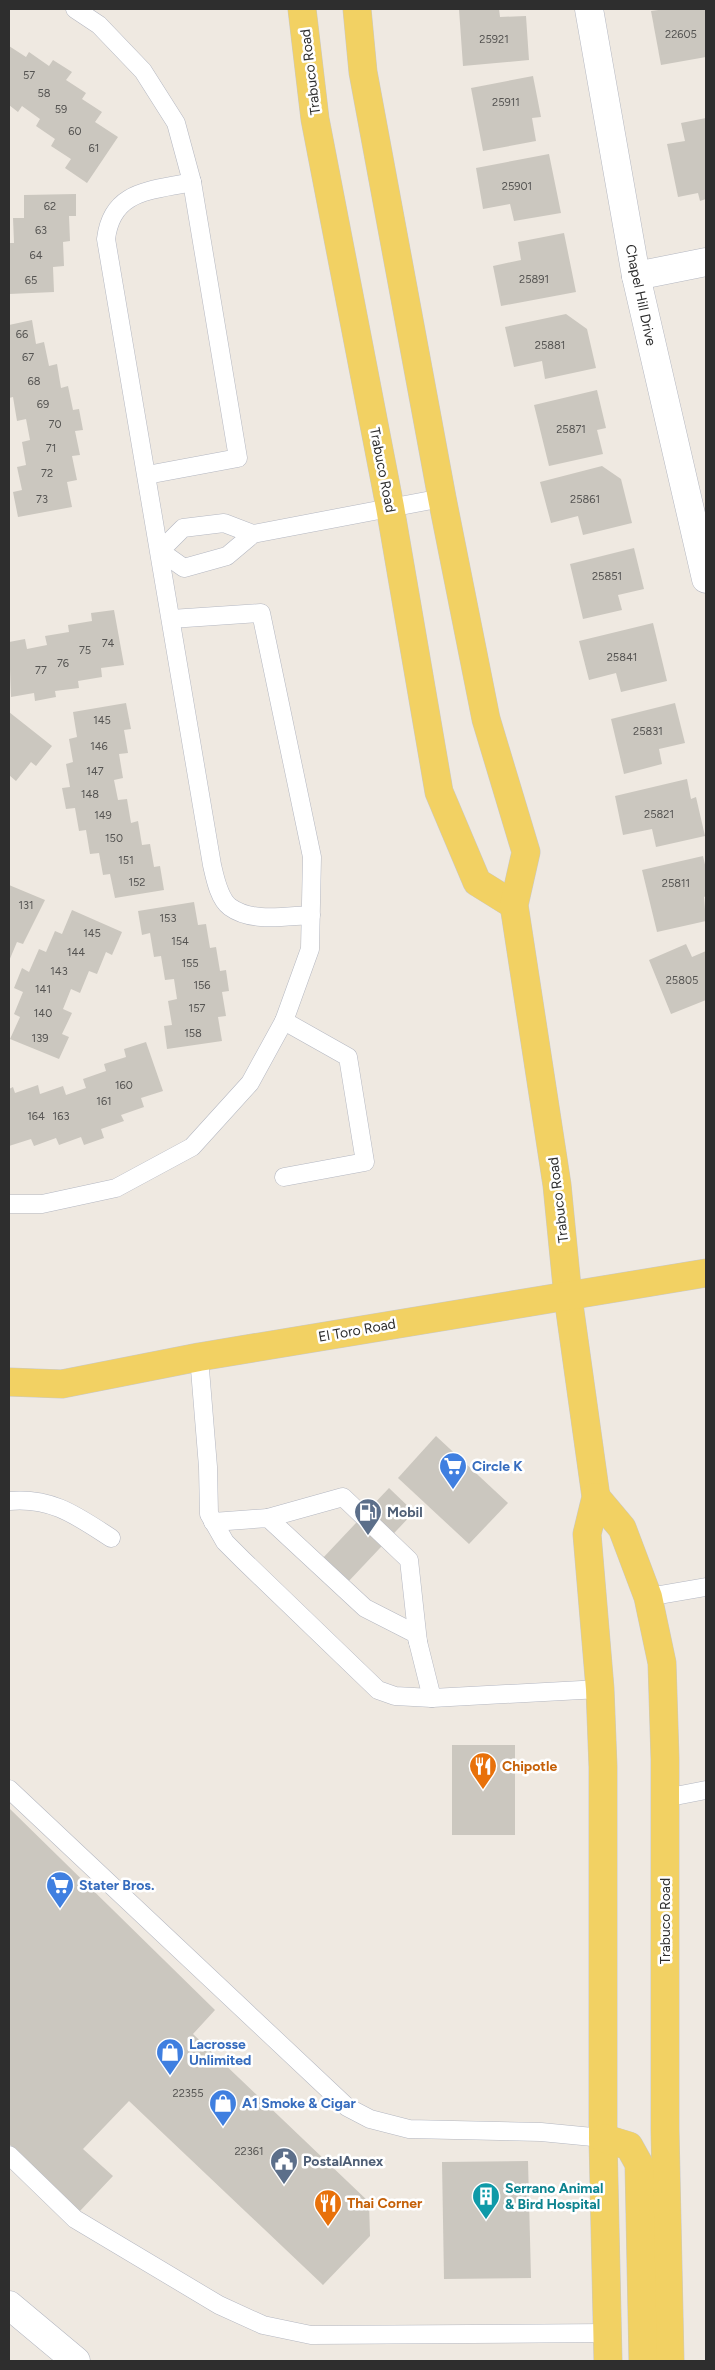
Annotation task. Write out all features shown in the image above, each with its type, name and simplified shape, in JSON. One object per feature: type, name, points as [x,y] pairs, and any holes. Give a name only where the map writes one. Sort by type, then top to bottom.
[{"type":"main road","name":"Trabuco Road","points":[[302,9],[315,119],[390,508],[439,792],[477,882],[514,905]]},
{"type":"main road","name":"Trabuco Road","points":[[357,9],[364,72],[442,498],[486,719],[526,852],[514,905],[557,1185],[568,1297],[596,1497],[587,1534],[600,1690],[603,1767],[603,2138],[608,2361]]},
{"type":"main road","name":"El Toro Road","points":[[9,1382],[62,1384],[199,1357],[706,1273]]},
{"type":"main road","name":"Trabuco Road","points":[[596,1497],[622,1528],[648,1597],[662,1663],[665,1798],[665,2130],[670,2361]]},
{"type":"main road","points":[[603,2138],[629,2146],[639,2164],[643,2361]]},
{"type":"street","name":"Chapel Hill Drive","points":[[589,9],[636,276],[706,579]]},
{"type":"street","points":[[636,276],[706,262]]},
{"type":"street","points":[[9,2305],[76,2361]]},
{"type":"lane","points":[[75,9],[99,25],[143,71],[176,123],[192,182],[238,458],[147,475]]},
{"type":"lane","points":[[192,182],[138,193],[126,200],[114,211],[108,223],[106,239],[212,865],[219,888],[229,906],[247,915],[311,915]]},
{"type":"lane","points":[[160,551],[184,568],[227,556],[252,534],[442,498]]},
{"type":"lane","points":[[160,551],[183,528],[224,523],[252,534]]},
{"type":"lane","points":[[9,1204],[42,1204],[116,1188],[192,1147],[250,1084],[284,1021],[310,950],[312,857],[261,613],[171,619]]},
{"type":"lane","points":[[284,1021],[348,1057],[365,1162],[284,1177]]},
{"type":"lane","points":[[199,1357],[208,1467],[209,1514],[213,1522],[225,1542],[378,1690],[395,1696],[432,1698],[600,1690]]},
{"type":"lane","points":[[213,1522],[268,1518],[343,1497],[409,1560],[418,1642]]},
{"type":"lane","points":[[9,1501],[25,1499],[48,1503],[72,1513],[111,1538]]},
{"type":"lane","points":[[268,1518],[365,1608],[416,1634],[432,1698]]},
{"type":"lane","points":[[648,1597],[706,1587]]},
{"type":"lane","points":[[9,1788],[347,2107],[370,2119],[409,2130],[541,2132],[603,2138]]},
{"type":"lane","points":[[665,1798],[706,1790]]},
{"type":"lane","points":[[9,2155],[75,2219],[219,2306],[263,2325],[312,2335],[608,2333]]},
{"type":"building","points":[[459,9],[499,9],[500,17],[526,16],[529,60],[463,66]]},
{"type":"building","points":[[706,9],[706,57],[661,65],[651,11]]},
{"type":"building","points":[[9,46],[26,57],[29,52],[49,66],[53,60],[72,72],[66,80],[86,93],[82,99],[102,112],[95,122],[118,137],[87,183],[65,168],[71,159],[51,146],[55,139],[36,126],[40,119],[22,106],[18,112],[9,105]]},
{"type":"building","points":[[533,76],[541,117],[532,118],[536,141],[483,151],[471,88]]},
{"type":"building","points":[[706,118],[706,199],[700,201],[698,193],[678,197],[667,144],[685,141],[681,123]]},
{"type":"building","points":[[549,154],[561,213],[514,221],[510,204],[483,209],[476,168]]},
{"type":"building","points":[[76,194],[76,216],[69,216],[70,241],[63,242],[64,266],[53,267],[54,292],[9,294],[9,243],[14,243],[13,218],[24,218],[24,195]]},
{"type":"building","points":[[564,233],[576,292],[501,306],[493,266],[521,260],[518,242]]},
{"type":"building","points":[[566,314],[587,329],[596,368],[545,379],[542,361],[514,367],[505,327]]},
{"type":"building","points":[[32,320],[36,344],[44,342],[49,366],[57,364],[61,388],[68,386],[73,410],[79,409],[83,430],[75,431],[80,455],[72,456],[77,480],[67,482],[72,507],[18,517],[13,492],[22,490],[17,467],[26,465],[22,442],[30,440],[26,419],[17,421],[13,397],[9,398],[9,325]]},
{"type":"building","points":[[597,390],[606,428],[597,430],[603,454],[549,466],[534,405]]},
{"type":"building","points":[[602,466],[621,479],[632,523],[583,535],[578,516],[551,523],[540,482]]},
{"type":"building","points":[[634,548],[644,589],[618,595],[622,610],[583,619],[570,564]]},
{"type":"building","points":[[114,610],[124,665],[101,668],[102,677],[78,681],[79,688],[55,691],[56,697],[35,701],[34,693],[11,697],[9,642],[25,639],[27,649],[47,645],[45,636],[69,632],[68,625],[92,621],[91,613]]},
{"type":"building","points":[[653,623],[667,681],[621,692],[616,673],[589,680],[579,641]]},
{"type":"building","points":[[126,703],[131,729],[124,730],[128,753],[119,754],[123,778],[114,780],[118,800],[127,799],[131,823],[138,821],[142,845],[150,844],[154,867],[160,866],[164,890],[115,898],[110,874],[103,875],[99,853],[90,854],[86,830],[79,831],[75,808],[66,809],[62,788],[70,787],[66,764],[73,762],[69,739],[77,737],[73,712]]},
{"type":"building","points":[[675,703],[685,743],[659,749],[662,764],[624,774],[611,719]]},
{"type":"building","points":[[9,712],[52,746],[36,766],[31,762],[16,781],[9,775]]},
{"type":"building","points":[[687,779],[691,799],[696,797],[705,836],[656,847],[652,829],[623,835],[615,796]]},
{"type":"building","points":[[703,856],[706,869],[706,896],[704,897],[706,921],[657,932],[642,870]]},
{"type":"building","points":[[9,885],[45,900],[23,944],[17,942],[9,961]]},
{"type":"building","points":[[194,902],[198,925],[206,924],[210,948],[216,947],[220,971],[226,970],[229,991],[222,992],[226,1016],[218,1017],[222,1041],[167,1049],[164,1026],[172,1025],[168,1001],[177,999],[174,979],[165,980],[161,956],[154,957],[150,933],[142,935],[138,911]]},
{"type":"building","points":[[72,910],[122,932],[112,955],[106,952],[97,974],[89,971],[80,993],[71,989],[63,1009],[72,1013],[62,1034],[69,1037],[59,1059],[10,1039],[20,1017],[14,1014],[23,992],[14,988],[22,968],[29,972],[39,949],[46,952],[55,931],[62,934]]},
{"type":"building","points":[[686,944],[692,957],[706,951],[706,1000],[671,1014],[649,960]]},
{"type":"building","points":[[146,1042],[163,1091],[141,1098],[144,1107],[121,1115],[124,1121],[101,1129],[104,1138],[84,1145],[81,1137],[59,1145],[56,1138],[34,1146],[31,1139],[9,1146],[9,1089],[13,1087],[15,1093],[38,1085],[40,1094],[63,1086],[66,1095],[86,1088],[83,1079],[106,1071],[104,1064],[126,1057],[124,1049]]},
{"type":"building","name":"Circle K","points":[[436,1436],[508,1503],[469,1544],[398,1478]]},
{"type":"building","name":"Mobil","points":[[389,1488],[414,1512],[347,1583],[322,1559]]},
{"type":"building","name":"Chipotle","points":[[452,1745],[515,1745],[515,1835],[452,1835]]},
{"type":"building","name":"Stater Bros.","points":[[9,1808],[215,2010],[193,2034],[369,2202],[370,2236],[323,2285],[129,2101],[83,2149],[113,2176],[79,2212],[9,2144]]},
{"type":"building","name":"Serrano Animal & Bird Hospital","points":[[528,2161],[531,2278],[444,2279],[442,2162]]},
{"type":"place","name":"Circle K","points":[[453,1490]]},
{"type":"place","name":"Mobil","points":[[368,1536]]},
{"type":"place","name":"Chipotle","points":[[483,1790]]},
{"type":"place","name":"Stater Bros.","points":[[60,1909]]},
{"type":"place","name":"Lacrosse Unlimited","points":[[170,2076]]},
{"type":"place","name":"A1 Smoke & Cigar","points":[[223,2127]]},
{"type":"place","name":"PostalAnnex","points":[[284,2185]]},
{"type":"place","name":"Serrano Animal & Bird Hospital","points":[[486,2220]]},
{"type":"place","name":"Thai Corner","points":[[328,2227]]}]
